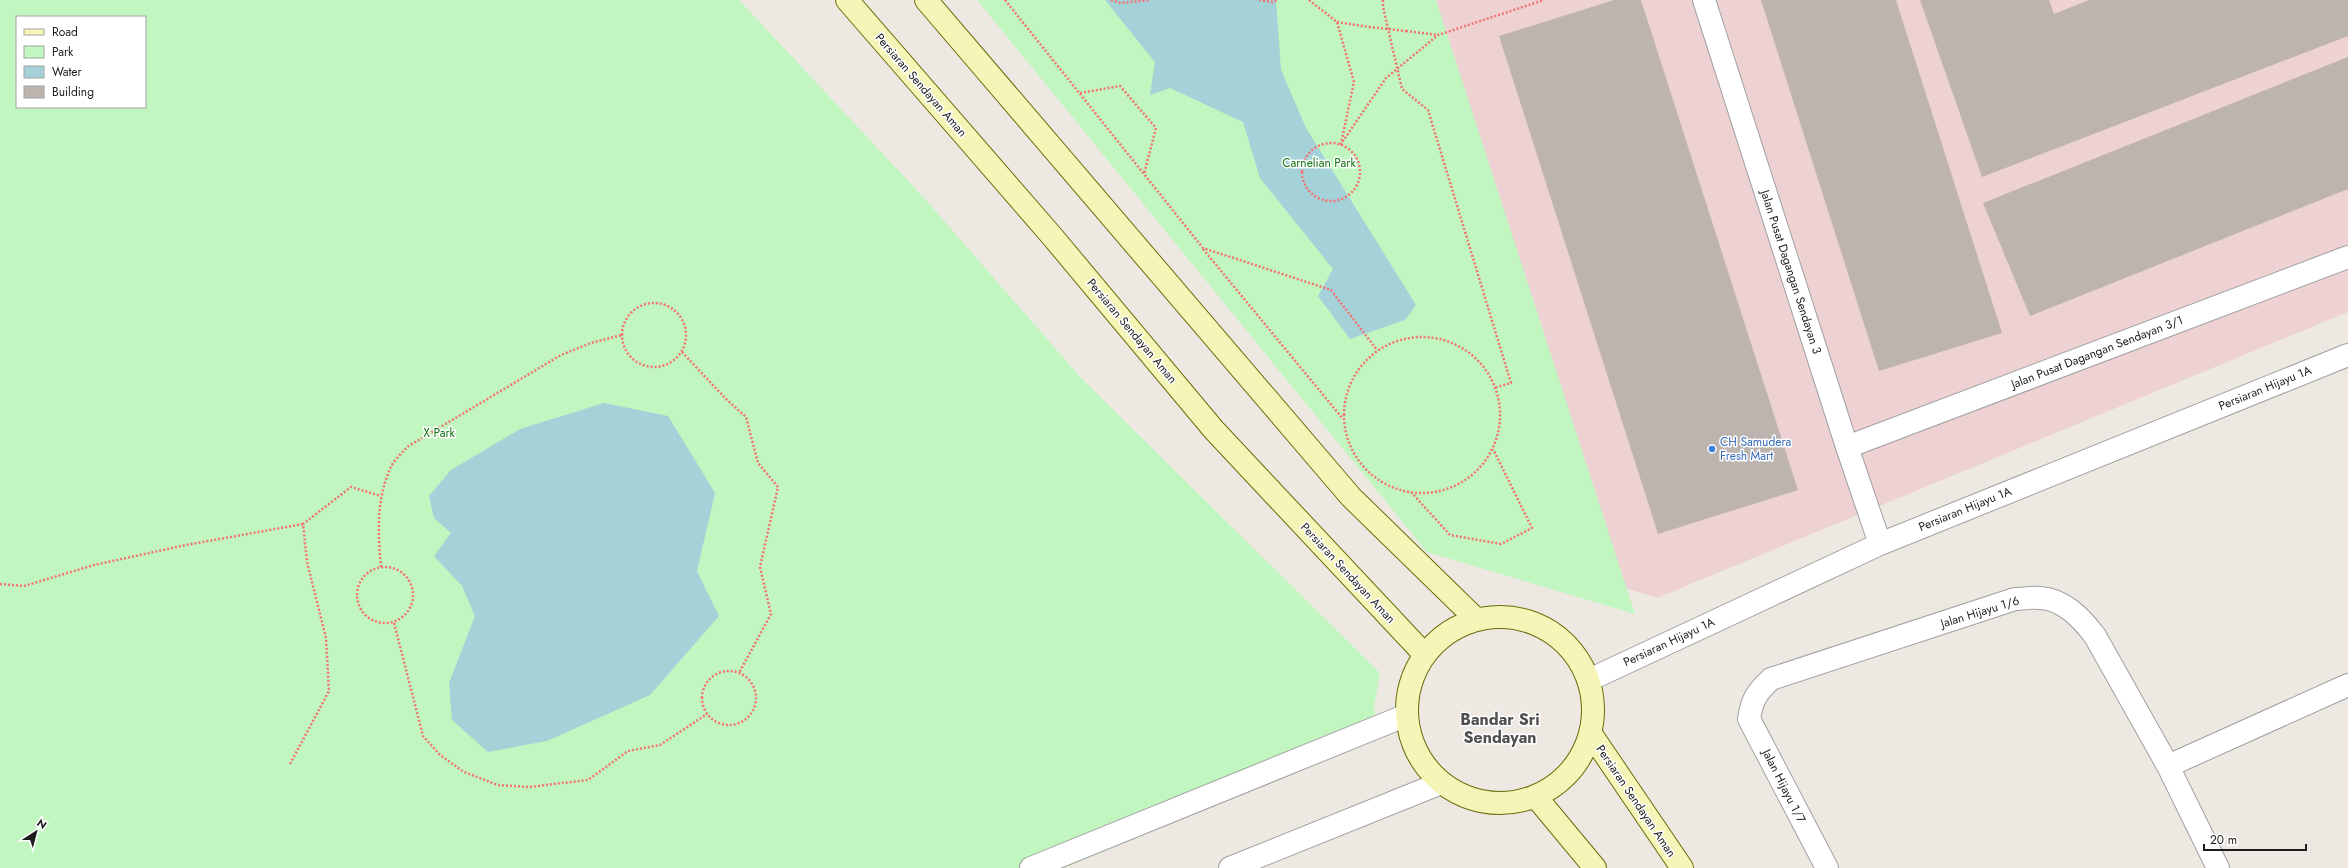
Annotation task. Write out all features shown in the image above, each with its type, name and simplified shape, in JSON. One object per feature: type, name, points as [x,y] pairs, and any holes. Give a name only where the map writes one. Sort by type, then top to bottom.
[{"type":"street","name":"Persiaran Sendayan Aman","points":[[847,0],[1051,235],[1214,430],[1425,655]]},
{"type":"street","points":[[926,0],[1351,497],[1477,620]]},
{"type":"street","name":"Jalan Pusat Dagangan Sendayan 3","points":[[1704,0],[1847,447],[1880,544]]},
{"type":"street","name":"Jalan Pusat Dagangan Sendayan 3/1","points":[[1847,447],[2348,257]]},
{"type":"street","name":"Persiaran Hijayu 1A","points":[[1589,680],[1880,544],[2348,355]]},
{"type":"street","name":"Jalan Hijayu 1/6","points":[[1752,702],[1760,690],[1771,679],[2015,600],[2041,598],[2063,605],[2081,618],[2095,636],[2168,766],[2218,868]]},
{"type":"street","points":[[1505,617],[1532,623],[1550,632],[1576,656],[1589,680],[1594,707],[1591,734],[1580,761],[1560,782],[1536,797],[1503,804],[1470,799],[1442,783],[1424,764],[1412,741],[1407,715],[1408,694],[1415,674],[1425,655],[1448,633],[1477,620],[1505,617]]},
{"type":"street","points":[[2168,766],[2348,685]]},
{"type":"street","name":"Jalan Hijayu 1/7","points":[[1752,702],[1749,719],[1827,868]]},
{"type":"street","points":[[1031,868],[1407,715]]},
{"type":"street","name":"Persiaran Sendayan Aman","points":[[1591,734],[1682,868]]},
{"type":"street","points":[[1230,868],[1442,783]]},
{"type":"street","points":[[1536,797],[1595,868]]},
{"type":"path","points":[[1005,0],[1203,248],[1344,420]]},
{"type":"path","points":[[1111,0],[1121,3],[1150,0]]},
{"type":"path","points":[[1259,0],[1272,2],[1278,0]]},
{"type":"path","points":[[1309,0],[1337,22],[1438,35]]},
{"type":"path","points":[[1383,0],[1383,7],[1402,90],[1428,110],[1511,383],[1494,388]]},
{"type":"path","points":[[1341,144],[1386,78],[1438,35],[1544,0]]},
{"type":"path","points":[[1337,22],[1354,82],[1341,144]]},
{"type":"path","points":[[1080,93],[1120,86],[1156,128],[1144,174]]},
{"type":"path","points":[[1322,144],[1341,144],[1349,149],[1357,160],[1360,174],[1358,184],[1345,197],[1336,200],[1317,197],[1310,191],[1305,183],[1303,164],[1310,152],[1322,144]]},
{"type":"path","points":[[1203,248],[1331,290],[1377,350]]},
{"type":"path","points":[[656,303],[667,305],[676,311],[683,320],[686,330],[686,342],[682,352],[675,360],[665,365],[645,366],[635,361],[628,354],[622,334],[623,324],[636,308],[645,304],[656,303]]},
{"type":"path","points":[[380,567],[378,533],[380,496],[390,468],[407,447],[561,355],[591,343],[622,334]]},
{"type":"path","points":[[1428,337],[1454,343],[1475,357],[1490,377],[1494,388],[1499,400],[1499,425],[1493,448],[1478,469],[1459,484],[1435,492],[1410,492],[1386,484],[1365,468],[1350,446],[1344,420],[1346,394],[1358,369],[1377,350],[1401,339],[1428,337]]},
{"type":"path","points":[[682,352],[726,399],[746,417],[758,463],[778,486],[760,567],[771,614],[739,673]]},
{"type":"path","points":[[1410,492],[1450,535],[1501,544],[1532,528],[1493,448]]},
{"type":"path","points":[[0,584],[24,586],[101,563],[186,544],[304,524],[351,487],[380,496]]},
{"type":"path","points":[[290,764],[329,691],[326,638],[307,562],[304,524]]},
{"type":"path","points":[[380,567],[398,570],[406,576],[412,584],[414,593],[411,607],[402,618],[394,623],[375,622],[361,610],[358,601],[357,592],[359,583],[364,576],[380,567]]},
{"type":"path","points":[[394,623],[423,736],[440,755],[464,772],[498,785],[529,787],[588,780],[628,751],[660,745],[707,714]]},
{"type":"path","points":[[721,672],[739,673],[747,678],[756,694],[752,712],[747,719],[738,724],[721,724],[707,714],[702,698],[707,682],[721,672]]},
{"type":"shaded area","points":[[1000,0],[2348,0],[2348,312],[1657,598],[1460,537]]},
{"type":"green space","name":"X Park","points":[[0,0],[739,0],[926,200],[1081,378],[1380,673],[1374,706],[1378,737],[1064,868],[0,868]]},
{"type":"green space","name":"Carnelian Park","points":[[977,0],[1436,0],[1635,614],[1427,552]]},
{"type":"water","points":[[1105,0],[1276,0],[1281,70],[1306,128],[1416,305],[1405,320],[1350,339],[1318,296],[1333,269],[1260,178],[1243,122],[1170,88],[1150,95],[1155,62]]},
{"type":"water","points":[[604,403],[668,416],[715,493],[697,571],[719,616],[650,695],[547,741],[488,752],[452,720],[449,683],[475,616],[462,586],[434,556],[451,533],[434,518],[429,496],[451,470],[520,429]]},
{"type":"building","points":[[1614,0],[1641,0],[1798,490],[1658,534],[1499,36]]},
{"type":"building","points":[[1761,0],[1896,0],[2002,333],[1879,371]]},
{"type":"building","points":[[1920,0],[2049,0],[2054,14],[2089,0],[2348,0],[2348,36],[1982,177]]},
{"type":"building","points":[[2348,57],[2348,189],[2030,316],[1983,203]]},
{"type":"place","name":"CH Samudera Fresh Mart","points":[[1712,449]]},
{"type":"district","name":"Bandar Sri Sendayan","points":[[1500,728]]}]
